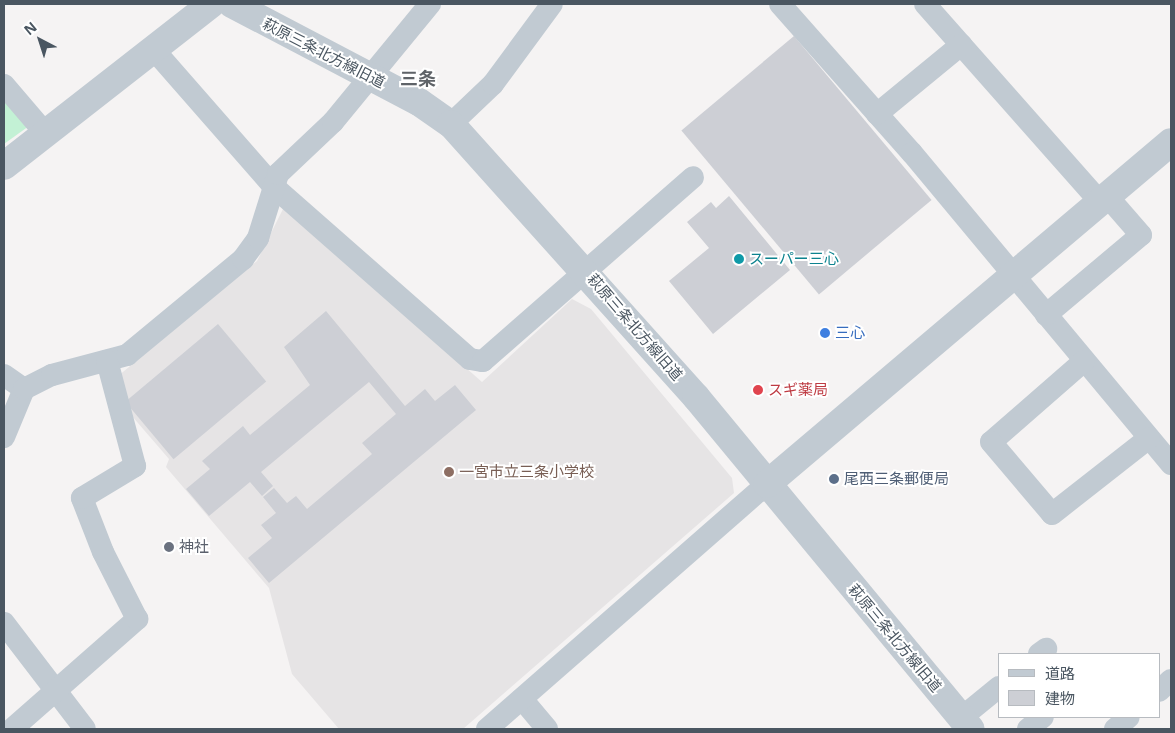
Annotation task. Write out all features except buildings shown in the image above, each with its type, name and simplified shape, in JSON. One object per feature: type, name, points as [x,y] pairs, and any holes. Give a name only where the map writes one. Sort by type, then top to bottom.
[{"type":"street","points":[[4,166],[155,51],[211,4]]},
{"type":"street","name":"萩原三条北方線旧道","points":[[232,4],[373,77],[451,124],[585,270],[767,484],[966,724]]},
{"type":"street","points":[[4,437],[24,389],[52,375],[107,362],[127,355],[152,337],[243,259],[258,238],[278,174],[373,77],[430,4]]},
{"type":"street","points":[[451,124],[492,84],[552,4]]},
{"type":"street","points":[[780,4],[1013,273],[1171,464]]},
{"type":"street","points":[[925,4],[1104,200],[1141,235],[1046,315]]},
{"type":"street","points":[[877,114],[961,45]]},
{"type":"street","points":[[155,51],[274,186],[470,359],[483,361],[693,177]]},
{"type":"street","points":[[4,85],[46,134]]},
{"type":"street","points":[[487,729],[767,484],[1013,273],[1104,200],[1171,142]]},
{"type":"street","points":[[1084,361],[991,442],[1052,514],[1149,438]]},
{"type":"street","points":[[12,729],[56,693],[137,618],[102,552],[82,498],[135,466],[107,362]]},
{"type":"street","points":[[4,375],[24,389]]},
{"type":"street","points":[[4,623],[85,729]]},
{"type":"street","points":[[1160,690],[1171,680]]},
{"type":"street","points":[[966,724],[998,688]]},
{"type":"street","points":[[522,699],[547,729]]},
{"type":"street","points":[[1028,729],[1042,718]]},
{"type":"street","points":[[1115,729],[1128,718]]},
{"type":"shaded area","name":"一宮市立三条小学校","points":[[284,207],[482,382],[572,299],[591,309],[732,478],[734,493],[463,729],[339,729],[292,674],[269,588],[166,467],[169,459],[106,386],[257,261]]},
{"type":"green space","points":[[4,98],[29,126],[4,144]]},
{"type":"place","name":"スーパー三心","points":[[739,259]]},
{"type":"place","name":"三心","points":[[825,333]]},
{"type":"place","name":"スギ薬局","points":[[758,390]]},
{"type":"place","name":"一宮市立三条小学校","points":[[449,472]]},
{"type":"place","name":"尾西三条郵便局","points":[[834,479]]},
{"type":"place","name":"神社","points":[[169,547]]},
{"type":"district","name":"三条","points":[[418,78]]}]
